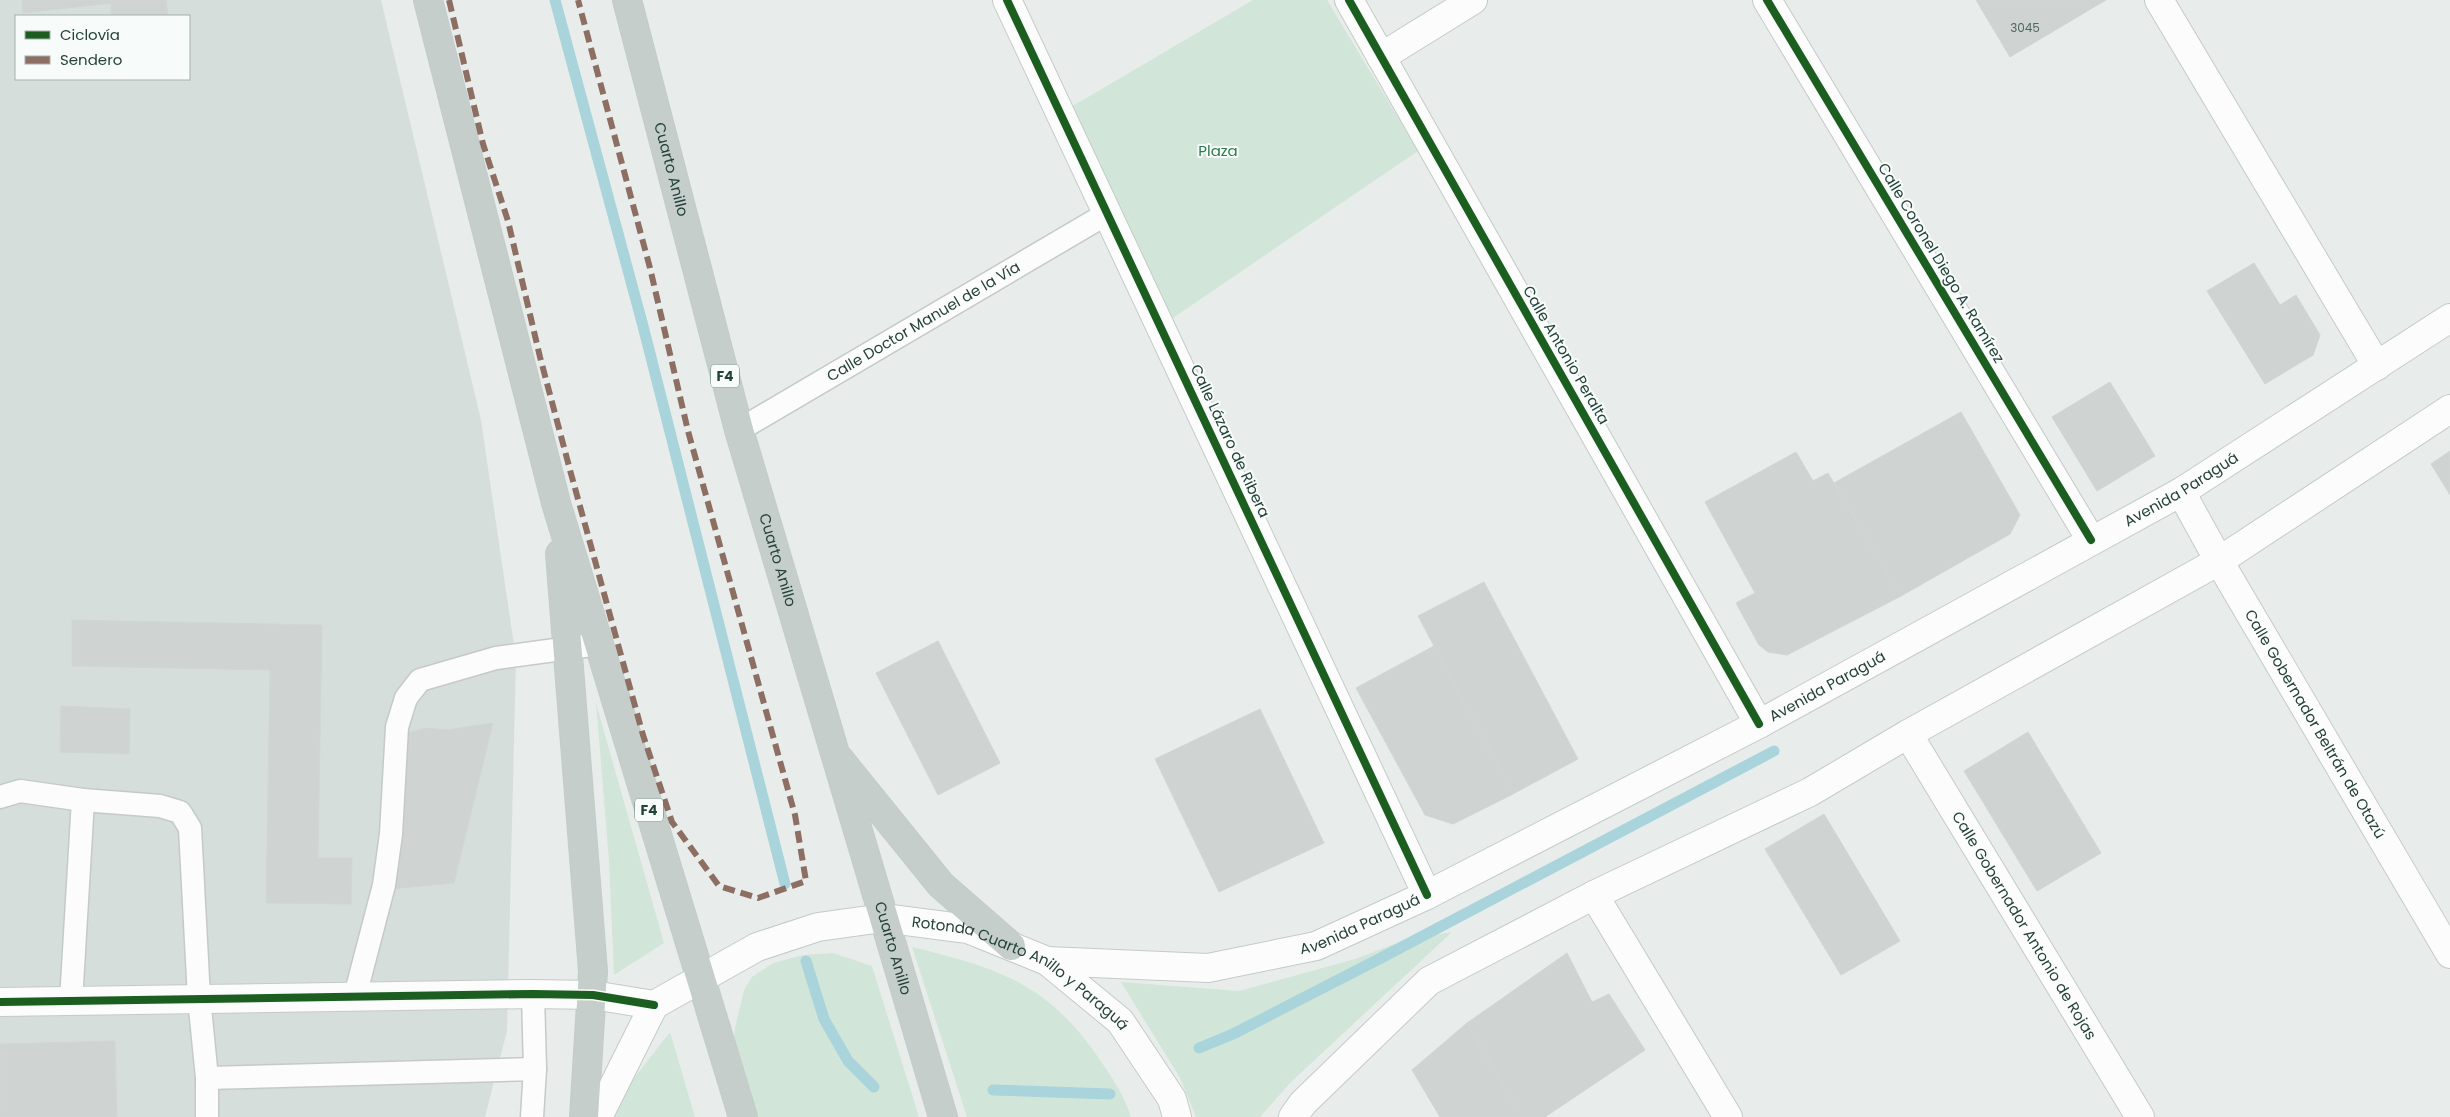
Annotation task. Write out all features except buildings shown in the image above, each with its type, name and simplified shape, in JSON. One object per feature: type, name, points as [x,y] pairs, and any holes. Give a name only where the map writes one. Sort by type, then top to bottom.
[{"type":"highway","name":"F4","points":[[428,0],[556,503],[743,1117]]},
{"type":"highway","name":"Cuarto Anillo","points":[[627,0],[739,430],[832,750],[943,1117]]},
{"type":"highway","points":[[556,503],[593,970],[593,995],[584,1117]]},
{"type":"highway","points":[[832,750],[941,885],[1011,946]]},
{"type":"street","name":"Calle Lázaro de Ribera","points":[[1007,0],[1427,895]]},
{"type":"street","name":"Calle Antonio Peralta","points":[[1349,0],[1759,724]]},
{"type":"street","points":[[1381,57],[1473,0]]},
{"type":"street","name":"Calle Coronel Diego A. Ramírez","points":[[1766,0],[2091,540]]},
{"type":"street","points":[[2159,0],[2377,366]]},
{"type":"street","name":"Avenida Paraguá","points":[[1047,961],[1208,968],[1316,946],[1427,895],[1759,724],[2180,492],[2450,318]]},
{"type":"street","points":[[1303,1112],[1429,981],[1594,895],[1810,792],[1908,734],[2219,561],[2450,409]]},
{"type":"street","name":"Calle Gobernador Beltrán de Otazú","points":[[2180,492],[2450,954]]},
{"type":"street","name":"Calle Gobernador Antonio de Rojas","points":[[1908,734],[2140,1117]]},
{"type":"street","points":[[1594,895],[1728,1117]]},
{"type":"street","name":"Rotonda Cuarto Anillo y Paraguá","points":[[654,1005],[701,981],[757,947],[818,927],[883,918],[968,928],[1047,961],[1120,1021],[1172,1099],[1177,1117]]},
{"type":"street","points":[[0,1002],[533,994],[593,995],[654,1005],[598,1117]]},
{"type":"lane","name":"Calle Doctor Manuel de la Vía","points":[[739,430],[1108,213]]},
{"type":"lane","points":[[355,996],[384,885],[391,834],[397,727],[406,698],[420,680],[496,658],[599,644]]},
{"type":"lane","points":[[0,797],[20,791],[83,800],[160,806],[180,812],[190,828],[199,998],[207,1078],[207,1117]]},
{"type":"lane","points":[[71,1001],[83,800]]},
{"type":"lane","points":[[532,1117],[535,1069],[533,994]]},
{"type":"lane","points":[[207,1078],[535,1069]]},
{"type":"shaded area","points":[[0,0],[381,0],[481,420],[516,659],[507,1031],[485,1117],[0,1117]]},
{"type":"green space","name":"Plaza","points":[[1253,0],[1327,0],[1418,151],[1170,320],[1071,107]]},
{"type":"green space","points":[[596,703],[664,943],[614,975],[609,861]]},
{"type":"green space","points":[[1452,932],[1290,1083],[1260,1117],[1196,1117],[1180,1078],[1121,982],[1239,991],[1355,959],[1405,940]]},
{"type":"green space","points":[[912,947],[996,972],[1019,982],[1040,996],[1061,1013],[1081,1034],[1114,1080],[1131,1117],[967,1117]]},
{"type":"green space","points":[[833,953],[872,966],[919,1117],[751,1117],[732,1053],[735,1028],[744,990],[752,977],[773,963],[803,955]]},
{"type":"green space","points":[[670,1032],[695,1117],[614,1117],[634,1078]]},
{"type":"waterway","points":[[555,0],[643,326],[785,884]]},
{"type":"waterway","points":[[1199,1048],[1233,1034],[1381,958],[1774,751]]},
{"type":"waterway","points":[[806,961],[824,1019],[848,1061],[874,1087]]},
{"type":"waterway","points":[[993,1090],[1110,1094]]},
{"type":"marked path","points":[[449,0],[483,144],[508,221],[540,357],[570,470],[643,735],[672,822],[719,886],[758,898],[806,881],[795,815],[688,431],[650,268],[578,0]]},
{"type":"cycle path","points":[[1007,0],[1427,895]]},
{"type":"cycle path","points":[[1349,0],[1759,724]]},
{"type":"cycle path","points":[[1767,0],[2091,540]]},
{"type":"cycle path","points":[[0,1002],[533,994],[593,995],[654,1005]]}]
